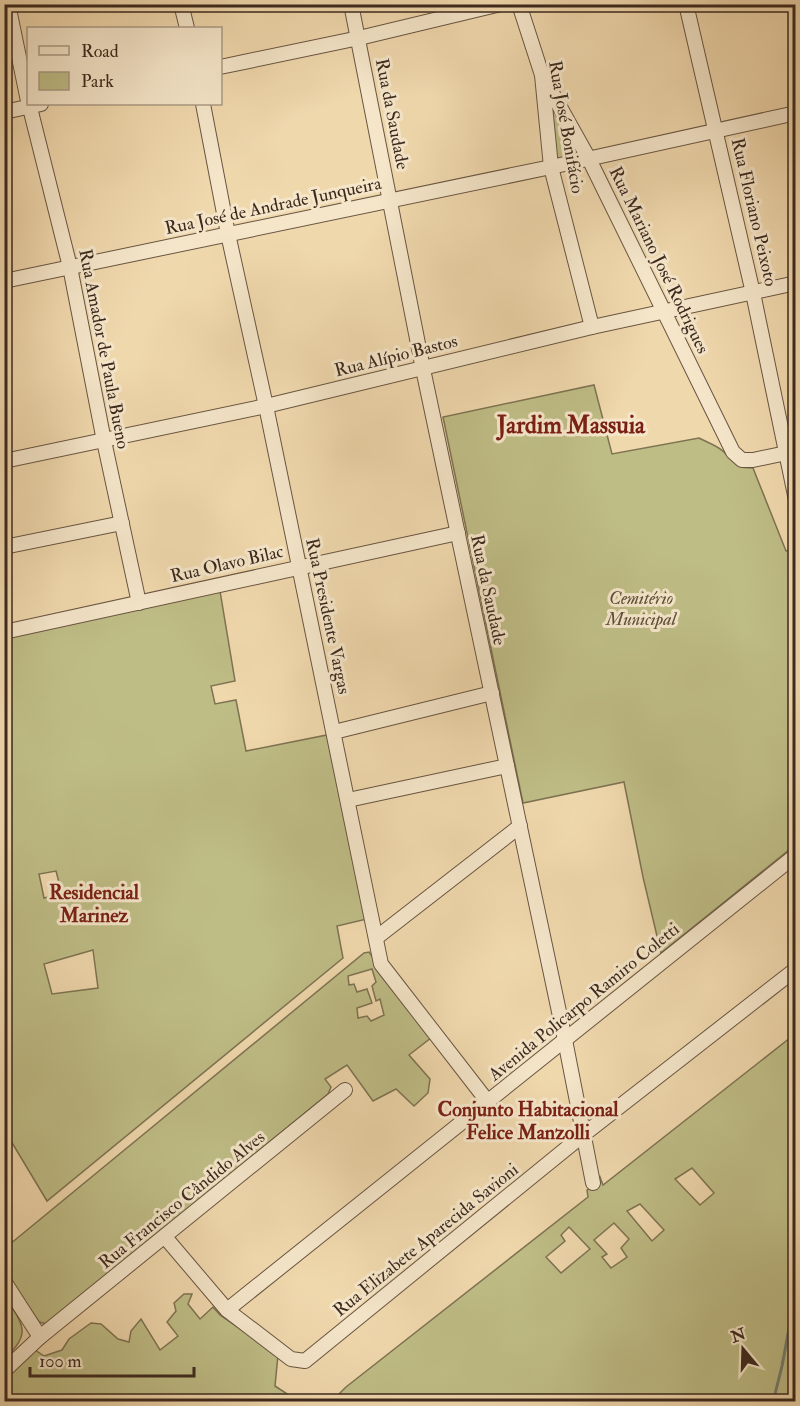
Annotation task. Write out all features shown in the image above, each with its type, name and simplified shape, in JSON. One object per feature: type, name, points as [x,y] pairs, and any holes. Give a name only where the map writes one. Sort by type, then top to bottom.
[{"type":"street","name":"Rua Amador de Paula Bueno","points":[[8,4],[27,82]]},
{"type":"street","points":[[181,4],[187,27]]},
{"type":"street","name":"Rua da Saudade","points":[[351,4],[423,369],[565,1040],[593,1183]]},
{"type":"street","points":[[222,67],[359,38],[501,4]]},
{"type":"street","name":"Rua José Bonifácio","points":[[519,4],[542,75],[551,167],[592,327]]},
{"type":"street","name":"Rua Floriano Peixoto","points":[[686,4],[791,452],[795,500]]},
{"type":"street","name":"Rua Mariano José Rodrigues","points":[[542,75],[589,159],[733,452],[742,460],[791,452]]},
{"type":"street","points":[[4,112],[27,105]]},
{"type":"street","name":"Rua Amador de Paula Bueno","points":[[32,105],[70,267],[139,603]]},
{"type":"street","name":"Rua Presidente Vargas","points":[[203,105],[228,234],[266,406],[381,964],[488,1102]]},
{"type":"street","name":"Rua José de Andrade Junqueira","points":[[4,281],[795,114]]},
{"type":"street","name":"Rua Alípio Bastos","points":[[4,461],[266,406],[592,327],[795,283]]},
{"type":"street","points":[[4,547],[122,523]]},
{"type":"street","name":"Rua Olavo Bilac","points":[[4,632],[458,533]]},
{"type":"street","points":[[333,732],[492,693]]},
{"type":"street","points":[[348,800],[507,766]]},
{"type":"street","points":[[376,938],[520,826]]},
{"type":"street","name":"Avenida Policarpo Ramiro Coletti","points":[[227,1310],[795,855]]},
{"type":"street","name":"Rua Elizabete Aparecida Savioni","points":[[227,1310],[291,1359],[305,1361],[583,1135],[795,969]]},
{"type":"street","name":"Rua Francisco Cândido Alves","points":[[4,1371],[40,1337],[345,1090]]},
{"type":"street","points":[[165,1237],[227,1310]]},
{"type":"street","points":[[4,1281],[40,1337]]},
{"type":"green space","points":[[548,97],[577,150],[575,155],[559,159],[554,157]]},
{"type":"green space","name":"Cemitério Municipal","points":[[594,385],[612,454],[699,438],[716,446],[736,465],[753,468],[786,551],[795,549],[795,845],[661,953],[624,782],[523,803],[443,417]]},
{"type":"green space","points":[[220,591],[235,681],[211,686],[215,704],[236,700],[246,751],[327,735],[367,919],[337,926],[343,958],[47,1201],[5,1131],[5,637]],"holes":[[[56,871],[62,894],[44,898],[39,874]],[[93,950],[98,988],[52,994],[44,964]]]},
{"type":"green space","points":[[369,952],[432,1037],[409,1055],[430,1079],[428,1093],[414,1106],[396,1089],[373,1101],[347,1065],[325,1079],[331,1087],[328,1094],[47,1324],[39,1322],[5,1273],[4,1249],[364,953]],"holes":[[[372,969],[376,982],[372,986],[376,1001],[380,999],[384,1015],[371,1021],[367,1016],[358,1018],[357,1008],[372,1003],[367,989],[357,992],[354,984],[349,985],[348,976]]]},
{"type":"green space","points":[[795,1034],[795,1401],[331,1402],[346,1387],[588,1197],[587,1190],[598,1183],[600,1177],[603,1185]],"holes":[[[692,1168],[714,1193],[700,1205],[675,1179]],[[640,1204],[664,1230],[652,1241],[627,1211]],[[614,1223],[629,1239],[621,1248],[627,1257],[611,1268],[602,1257],[607,1254],[594,1240]],[[569,1227],[590,1249],[561,1273],[546,1257],[565,1241],[561,1235]]]},
{"type":"green space","points":[[184,1294],[192,1294],[188,1304],[200,1319],[213,1307],[220,1315],[278,1355],[275,1386],[298,1401],[5,1402],[5,1379],[35,1350],[44,1356],[62,1350],[69,1339],[91,1323],[101,1324],[118,1339],[129,1342],[131,1331],[141,1319],[160,1350],[178,1336],[167,1322],[176,1311],[174,1303]]},
{"type":"green space","points":[[5,1296],[20,1321],[22,1335],[14,1349],[5,1358]]},
{"type":"waterway","points":[[773,1402],[796,1291]]},
{"type":"district","name":"Jardim Massuia","points":[[571,425]]},
{"type":"district","name":"Residencial Marinez","points":[[94,904]]},
{"type":"district","name":"Conjunto Habitacional Felice Manzolli","points":[[528,1120]]}]
